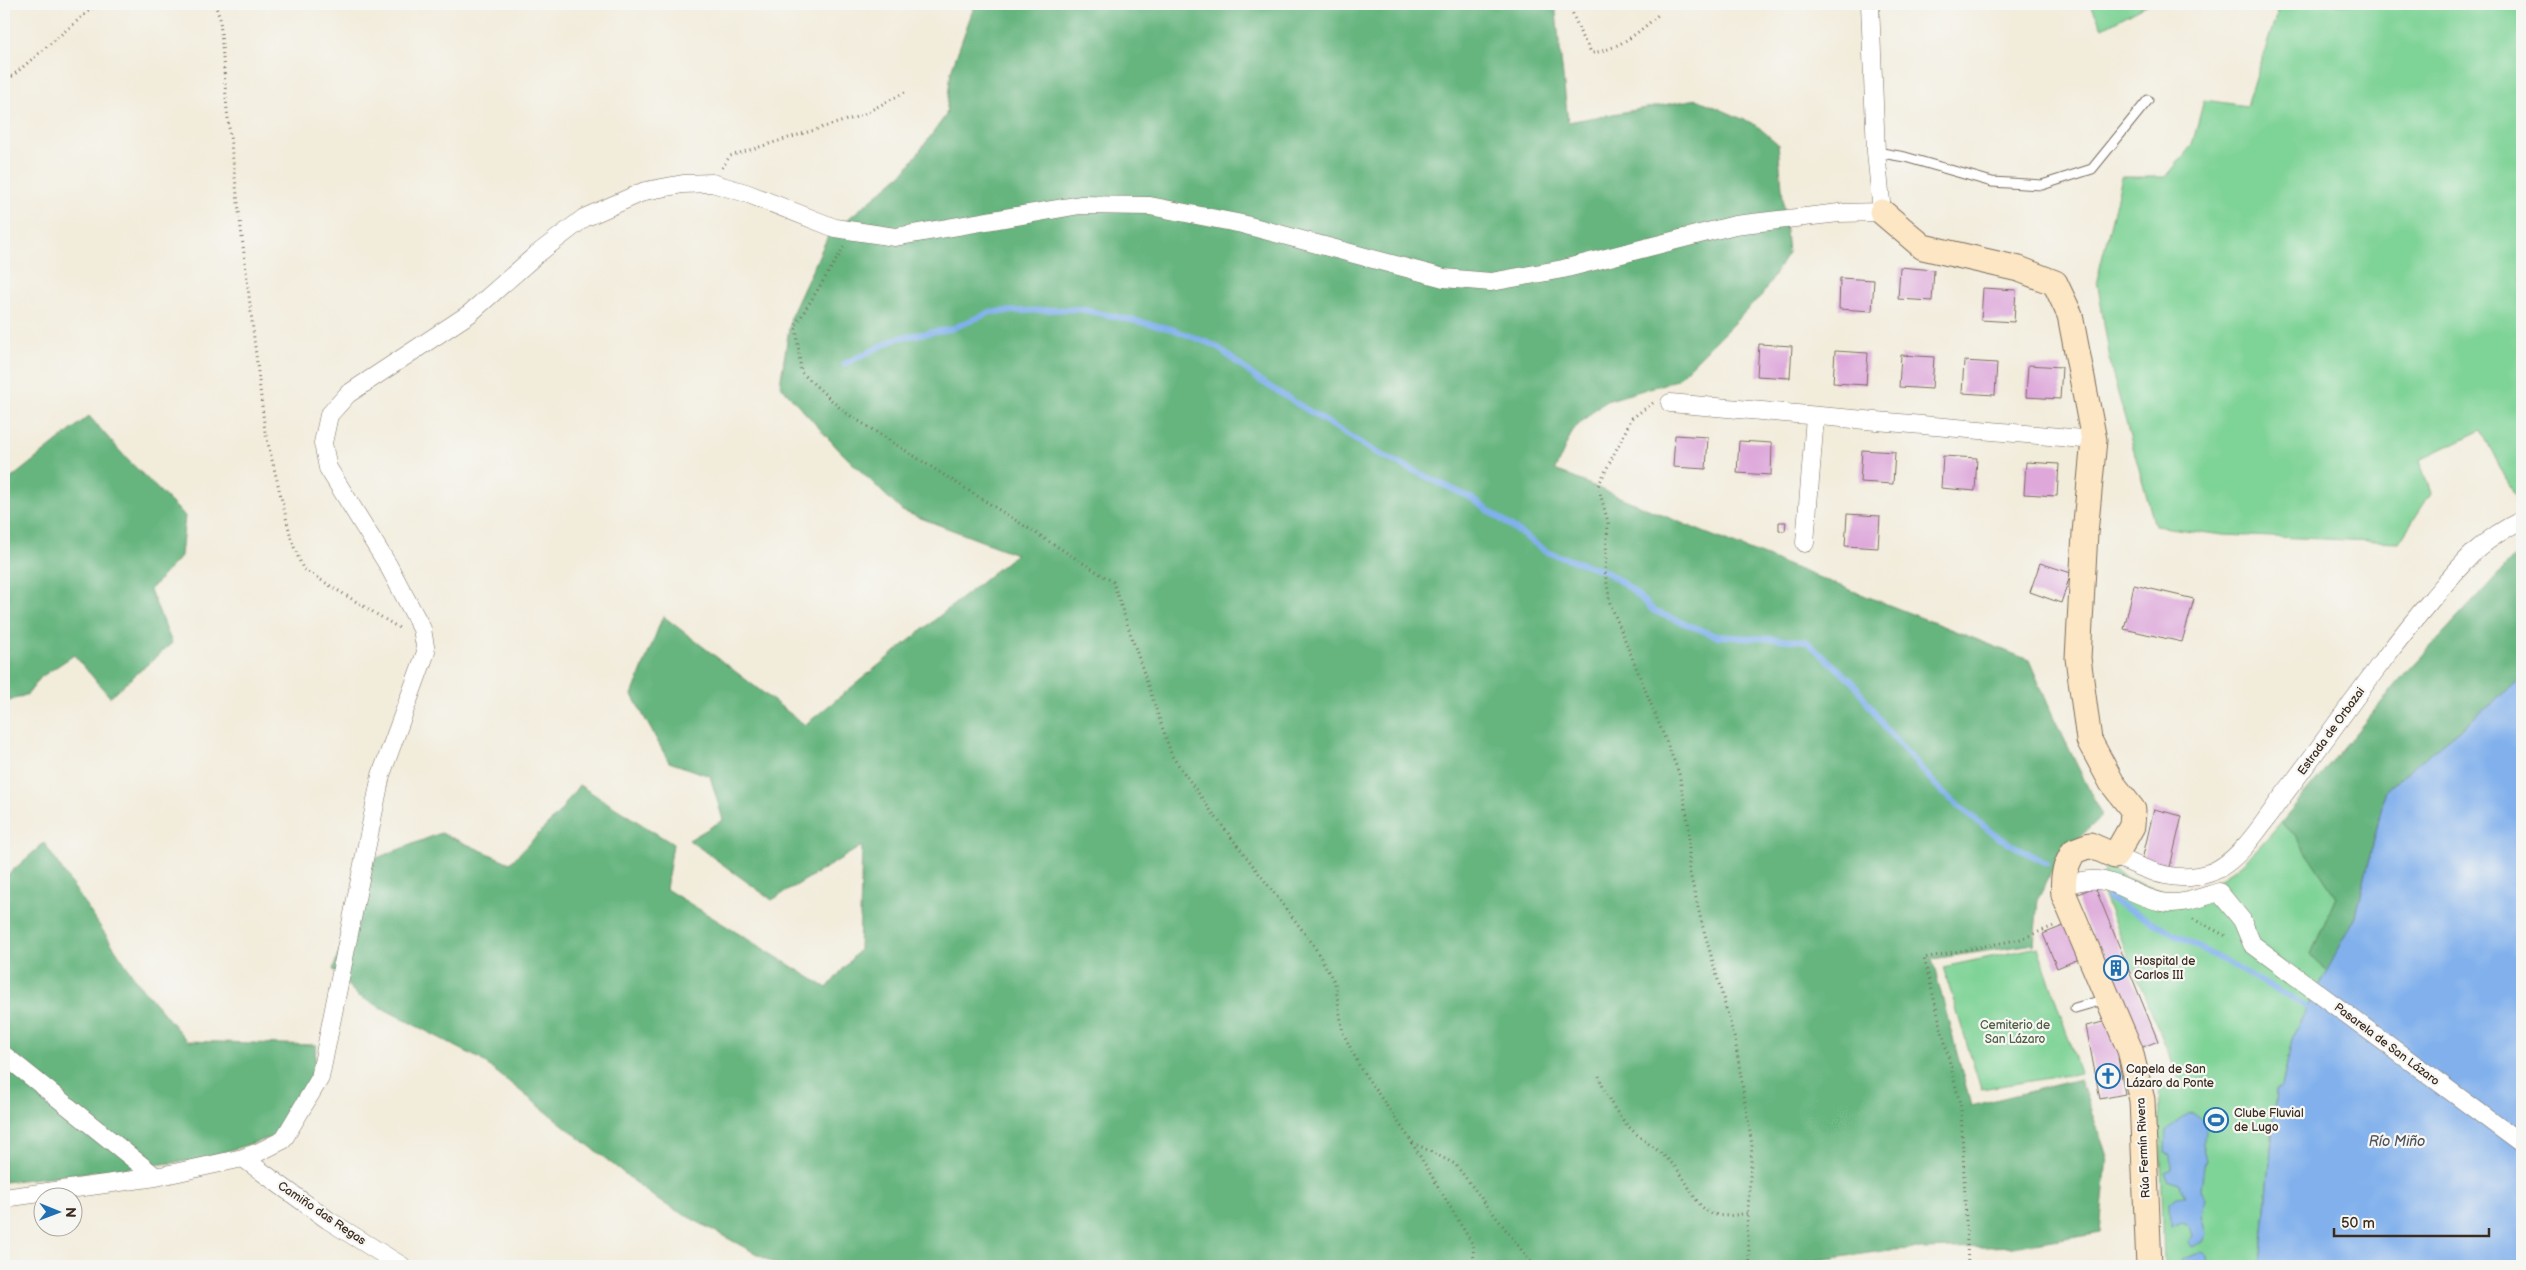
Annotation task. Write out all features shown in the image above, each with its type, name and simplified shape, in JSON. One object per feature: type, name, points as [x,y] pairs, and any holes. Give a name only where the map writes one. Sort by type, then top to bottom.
[{"type":"street","points":[[1870,4],[1876,152],[1882,212]]},
{"type":"street","points":[[4,1198],[156,1177],[243,1158],[283,1140],[320,1078],[380,775],[426,652],[422,629],[388,565],[328,468],[323,442],[329,415],[348,394],[469,314],[536,255],[584,218],[645,191],[683,184],[712,184],[746,193],[835,228],[895,237],[1080,204],[1150,206],[1242,224],[1444,278],[1491,282],[1563,269],[1734,225],[1839,213],[1882,212],[1923,247],[2019,269],[2055,283],[2070,315],[2094,440],[2085,533],[2078,658],[2089,740],[2112,783],[2133,810],[2132,826],[2115,856]]},
{"type":"street","points":[[1670,403],[2094,440]]},
{"type":"street","points":[[1805,543],[1815,417]]},
{"type":"street","name":"Estrada de Orbazai","points":[[2115,856],[2163,876],[2189,877],[2209,873],[2229,863],[2313,758],[2395,642],[2476,549],[2498,532],[2522,520]]},
{"type":"street","name":"Rúa Fermín Rivera","points":[[2115,856],[2090,846],[2074,850],[2065,866],[2064,895],[2130,1050],[2142,1100],[2149,1266]]},
{"type":"street","points":[[2064,887],[2097,878],[2164,903],[2181,902],[2219,892],[2242,920],[2252,944]]},
{"type":"street","name":"Pasarela de San Lázaro","points":[[2252,944],[2522,1144]]},
{"type":"street","points":[[4,1054],[156,1177]]},
{"type":"street","name":"Camiño das Regas","points":[[243,1158],[328,1220],[402,1266]]},
{"type":"lane","points":[[1876,152],[1905,157],[1992,182],[2042,185],[2092,169],[2148,100]]},
{"type":"lane","points":[[2075,1008],[2108,998]]},
{"type":"path","points":[[4,83],[97,4]]},
{"type":"path","points":[[215,4],[220,19],[227,110],[265,431],[292,542],[304,569],[380,618],[424,640]]},
{"type":"path","points":[[1570,4],[1582,37],[1592,53],[1609,50],[1644,28],[1660,13]]},
{"type":"path","points":[[712,184],[730,156],[860,116],[907,91]]},
{"type":"path","points":[[854,231],[796,325],[801,372],[843,411],[1114,582],[1172,756],[1211,811],[1313,944],[1335,983],[1343,1033],[1361,1068],[1412,1142],[1473,1244],[1474,1266]]},
{"type":"path","points":[[1670,403],[1655,402],[1632,418],[1598,486],[1608,522],[1605,571],[1610,603],[1680,773],[1689,827],[1689,869],[1701,920],[1735,1040],[1752,1145],[1748,1213],[1750,1266]]},
{"type":"path","points":[[2164,903],[2218,932],[2238,941],[2252,944]]},
{"type":"path","points":[[1968,1266],[1961,1108],[1924,958],[2021,939],[2074,918]]},
{"type":"path","points":[[1599,1076],[1604,1091],[1631,1129],[1666,1156],[1678,1170],[1688,1190],[1708,1212],[1728,1217],[1748,1213]]},
{"type":"path","points":[[1412,1142],[1455,1164],[1534,1266]]},
{"type":"green space","points":[[975,4],[1555,4],[1568,122],[1697,99],[1756,125],[1778,144],[1788,253],[1762,295],[1677,380],[1603,402],[1573,430],[1555,470],[1703,532],[2029,660],[2053,716],[2102,816],[2059,857],[2038,899],[2034,944],[1932,959],[1971,1106],[2080,1079],[2107,1156],[2100,1232],[2018,1246],[1890,1250],[1777,1266],[779,1266],[659,1201],[480,1059],[357,995],[333,970],[369,861],[441,833],[510,863],[559,813],[579,785],[673,844],[666,889],[827,988],[859,950],[862,846],[772,900],[689,840],[723,820],[710,776],[669,762],[632,695],[663,616],[805,725],[1016,554],[902,511],[839,450],[780,385],[791,316],[828,236],[905,171],[946,115],[951,71]]},
{"type":"green space","points":[[2090,4],[2148,4],[2103,28]]},
{"type":"green space","points":[[2280,4],[2522,4],[2522,505],[2520,506],[2481,430],[2419,460],[2431,493],[2399,542],[2223,535],[2155,526],[2112,372],[2097,280],[2122,177],[2166,177],[2192,145],[2204,100],[2247,106]]},
{"type":"green space","points":[[89,416],[126,458],[185,516],[181,556],[150,590],[172,643],[110,697],[74,655],[41,677],[28,694],[4,703],[4,484]]},
{"type":"green space","points":[[2522,543],[2522,679],[2386,789],[2356,916],[2327,972],[2311,954],[2336,897],[2295,835],[2281,822],[2406,673],[2517,554]]},
{"type":"green space","points":[[2281,822],[2295,835],[2336,897],[2311,954],[2327,972],[2293,1035],[2282,1087],[2276,1091],[2261,1266],[2164,1266],[2159,1085],[2182,1086],[2099,885],[2106,867],[2148,887],[2169,892],[2188,891],[2207,886],[2239,865],[2254,852]]},
{"type":"green space","points":[[44,843],[138,983],[187,1041],[316,1045],[314,1074],[283,1134],[198,1160],[4,1182],[4,878]]},
{"type":"green space","name":"Cemiterio de San Lázaro","points":[[2038,947],[2080,1073],[1981,1089],[1943,967]]},
{"type":"water","name":"Río Miño","points":[[2522,679],[2522,1266],[2261,1266],[2276,1091],[2282,1087],[2293,1035],[2356,916],[2386,789]]},
{"type":"water","points":[[2193,1113],[2199,1116],[2204,1123],[2203,1144],[2207,1160],[2204,1166],[2201,1189],[2205,1198],[2202,1216],[2207,1234],[2203,1242],[2192,1247],[2188,1242],[2193,1236],[2190,1226],[2182,1223],[2171,1228],[2170,1203],[2177,1197],[2186,1196],[2179,1184],[2168,1180],[2165,1172],[2171,1169],[2170,1155],[2165,1153],[2166,1130],[2188,1114]]},
{"type":"water","points":[[2202,1252],[2207,1257],[2208,1266],[2182,1266],[2181,1260]]},
{"type":"building","points":[[1900,267],[1934,270],[1932,301],[1898,299]]},
{"type":"building","points":[[1840,278],[1874,280],[1872,311],[1839,309]]},
{"type":"building","points":[[1983,288],[2016,290],[2014,322],[1981,320]]},
{"type":"building","points":[[1759,344],[1792,346],[1790,378],[1757,376]]},
{"type":"building","points":[[1835,351],[1868,353],[1866,385],[1833,383]]},
{"type":"building","points":[[1901,355],[1934,357],[1932,389],[1899,387]]},
{"type":"building","points":[[1964,361],[1997,363],[1995,395],[1962,393]]},
{"type":"building","points":[[2028,365],[2062,367],[2060,399],[2026,397]]},
{"type":"building","points":[[1675,435],[1708,437],[1706,469],[1673,467]]},
{"type":"building","points":[[1739,441],[1772,443],[1771,475],[1737,473]]},
{"type":"building","points":[[1862,450],[1895,452],[1893,484],[1860,482]]},
{"type":"building","points":[[1943,456],[1977,458],[1975,491],[1941,488]]},
{"type":"building","points":[[2026,462],[2059,464],[2057,496],[2024,494]]},
{"type":"building","points":[[1847,514],[1880,516],[1878,548],[1845,546]]},
{"type":"building","points":[[1779,522],[1786,522],[1785,531],[1779,530]]},
{"type":"building","points":[[2040,563],[2071,573],[2061,603],[2030,592]]},
{"type":"building","points":[[2134,585],[2194,599],[2182,642],[2124,629]]},
{"type":"building","points":[[2154,809],[2182,816],[2170,867],[2142,860]]},
{"type":"building","name":"Hospital de Carlos III","points":[[2095,887],[2158,1041],[2138,1049],[2075,895]]},
{"type":"building","points":[[2071,923],[2084,957],[2057,968],[2043,934]]},
{"type":"building","name":"Capela de San Lázaro da Ponte","points":[[2109,1021],[2122,1058],[2118,1058],[2125,1094],[2100,1099],[2086,1026]]},
{"type":"waterway","points":[[844,364],[898,338],[951,329],[991,312],[1080,309],[1172,329],[1216,346],[1259,380],[1375,452],[1471,498],[1547,552],[1605,571],[1631,589],[1654,611],[1716,636],[1806,641],[1853,682],[1886,729],[1943,793],[1996,836],[2046,863]]},
{"type":"waterway","points":[[2108,898],[2315,1011]]},
{"type":"place","name":"Hospital de Carlos III","points":[[2116,968]]},
{"type":"place","name":"Capela de San Lázaro da Ponte","points":[[2108,1076]]},
{"type":"place","name":"Clube Fluvial de Lugo","points":[[2216,1120]]}]
